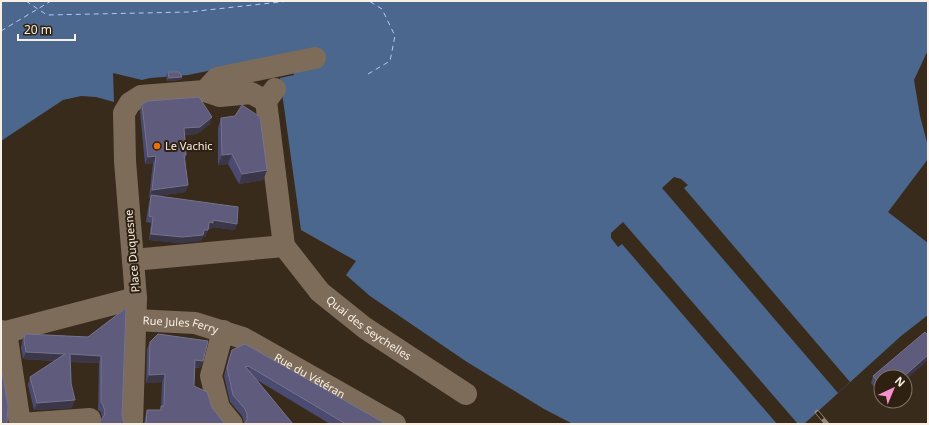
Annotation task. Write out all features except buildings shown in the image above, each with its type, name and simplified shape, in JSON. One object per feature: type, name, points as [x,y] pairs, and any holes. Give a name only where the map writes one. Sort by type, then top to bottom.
[{"type":"street","points":[[133,260],[284,246],[271,95],[251,93],[220,96],[205,91],[217,78],[315,58]]},
{"type":"street","name":"Place Duquesne","points":[[4,331],[136,298],[125,161],[124,113],[130,103],[141,96],[205,91]]},
{"type":"street","name":"Quai des Seychelles","points":[[284,246],[320,292],[365,328],[466,394]]},
{"type":"street","points":[[132,424],[136,298]]},
{"type":"street","name":"Rue Jules Ferry","points":[[135,320],[195,323],[223,331],[211,376],[219,408],[232,424]]},
{"type":"street","points":[[4,331],[20,424],[90,419]]},
{"type":"street","name":"Rue du Vétéran","points":[[223,331],[243,338],[395,424]]},
{"type":"water","points":[[1,1],[928,1],[928,50],[914,80],[920,116],[928,146],[928,159],[888,212],[928,243],[928,315],[901,336],[804,424],[573,424],[544,409],[467,362],[370,296],[346,275],[356,261],[301,230],[280,78],[294,75],[291,54],[188,75],[142,80],[113,73],[114,102],[96,97],[81,96],[63,100],[1,141]]},
{"type":"pier","points":[[674,177],[681,179],[688,185],[684,188],[850,382],[838,393],[662,188]]},
{"type":"pier","points":[[623,222],[798,424],[777,424],[622,244],[618,247],[611,238],[611,233]]},
{"type":"ferry route","points":[[26,1],[47,15],[189,12],[289,1]]},
{"type":"ferry route","points":[[1,31],[51,1]]},
{"type":"ferry route","points":[[368,74],[390,61],[395,36],[382,9],[369,1]]},
{"type":"railway","points":[[817,412],[827,424]]},
{"type":"place","name":"Le Vachic","points":[[157,146]]}]
